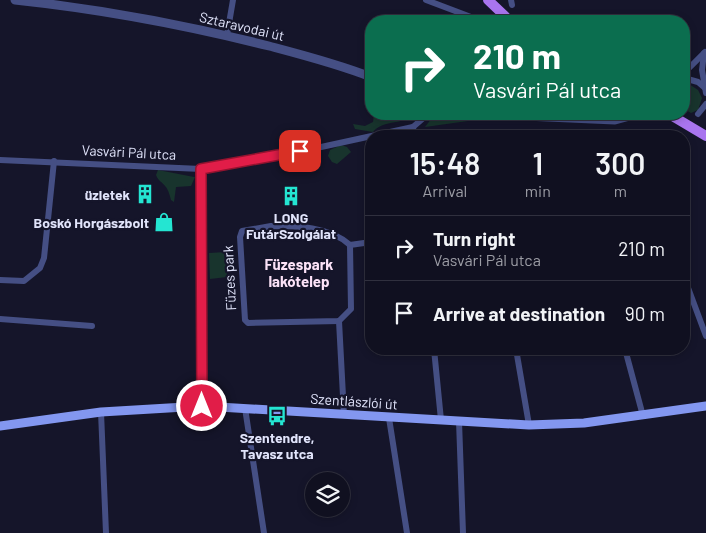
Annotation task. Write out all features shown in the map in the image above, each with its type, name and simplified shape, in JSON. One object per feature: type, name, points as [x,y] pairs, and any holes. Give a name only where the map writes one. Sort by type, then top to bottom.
[{"type":"main road","points":[[488,0],[504,15]]},
{"type":"main road","points":[[680,120],[706,136]]},
{"type":"main road","name":"Szentlászlói út","points":[[0,426],[101,412],[202,406],[529,425],[584,424],[706,406]]},
{"type":"street","name":"Sztaravodai út","points":[[15,0],[136,18],[227,35],[300,54],[365,75]]},
{"type":"street","points":[[227,35],[233,0]]},
{"type":"street","points":[[426,0],[464,15]]},
{"type":"street","points":[[690,67],[705,52]]},
{"type":"street","points":[[705,52],[702,70],[706,91]]},
{"type":"street","points":[[690,80],[698,82],[706,91]]},
{"type":"street","points":[[698,114],[706,104]]},
{"type":"street","name":"Vasvári Pál utca","points":[[399,130],[413,127],[421,120]]},
{"type":"street","name":"Vasvári Pál utca","points":[[0,160],[201,169],[266,159],[365,137]]},
{"type":"street","points":[[0,280],[24,281],[40,268],[44,258],[54,161]]},
{"type":"street","points":[[201,169],[202,406]]},
{"type":"street","name":"Füzes park","points":[[339,320],[248,323],[245,320],[240,237],[242,231],[251,228],[299,226],[319,229],[343,239],[350,245]]},
{"type":"street","points":[[344,415],[339,320],[351,309],[350,245],[365,243]]},
{"type":"street","points":[[690,293],[706,336]]},
{"type":"street","points":[[0,319],[92,326]]},
{"type":"street","points":[[435,355],[441,420]]},
{"type":"street","points":[[517,355],[529,425]]},
{"type":"street","points":[[627,355],[644,416]]},
{"type":"street","points":[[245,408],[264,533]]},
{"type":"street","points":[[101,412],[106,533]]},
{"type":"street","points":[[389,418],[407,533]]},
{"type":"street","points":[[459,421],[463,533]]},
{"type":"street","points":[[0,426],[0,432]]},
{"type":"green space","points":[[690,85],[698,90],[702,98],[698,110],[691,113]]},
{"type":"green space","points":[[373,120],[407,120],[388,123],[375,130],[355,129],[353,124],[365,126]]},
{"type":"green space","points":[[430,120],[475,120],[425,127]]},
{"type":"green space","points":[[341,145],[347,147],[351,152],[337,164],[332,162],[328,156],[330,150]]},
{"type":"green space","points":[[158,170],[195,177],[191,186],[176,187],[174,202],[171,200],[166,186],[156,175]]},
{"type":"green space","points":[[226,252],[227,277],[210,279],[209,253]]},
{"type":"place","name":"üzletek","points":[[145,194]]},
{"type":"place","name":"LONG FutárSzolgálat","points":[[291,196]]},
{"type":"place","name":"Boskó Horgászbolt","points":[[164,222]]},
{"type":"place","name":"Szentendre, Tavasz utca","points":[[277,416]]},
{"type":"district","name":"Füzespark lakótelep","points":[[299,272]]},
{"type":"route","points":[[202,406],[201,169],[300,151]]}]
